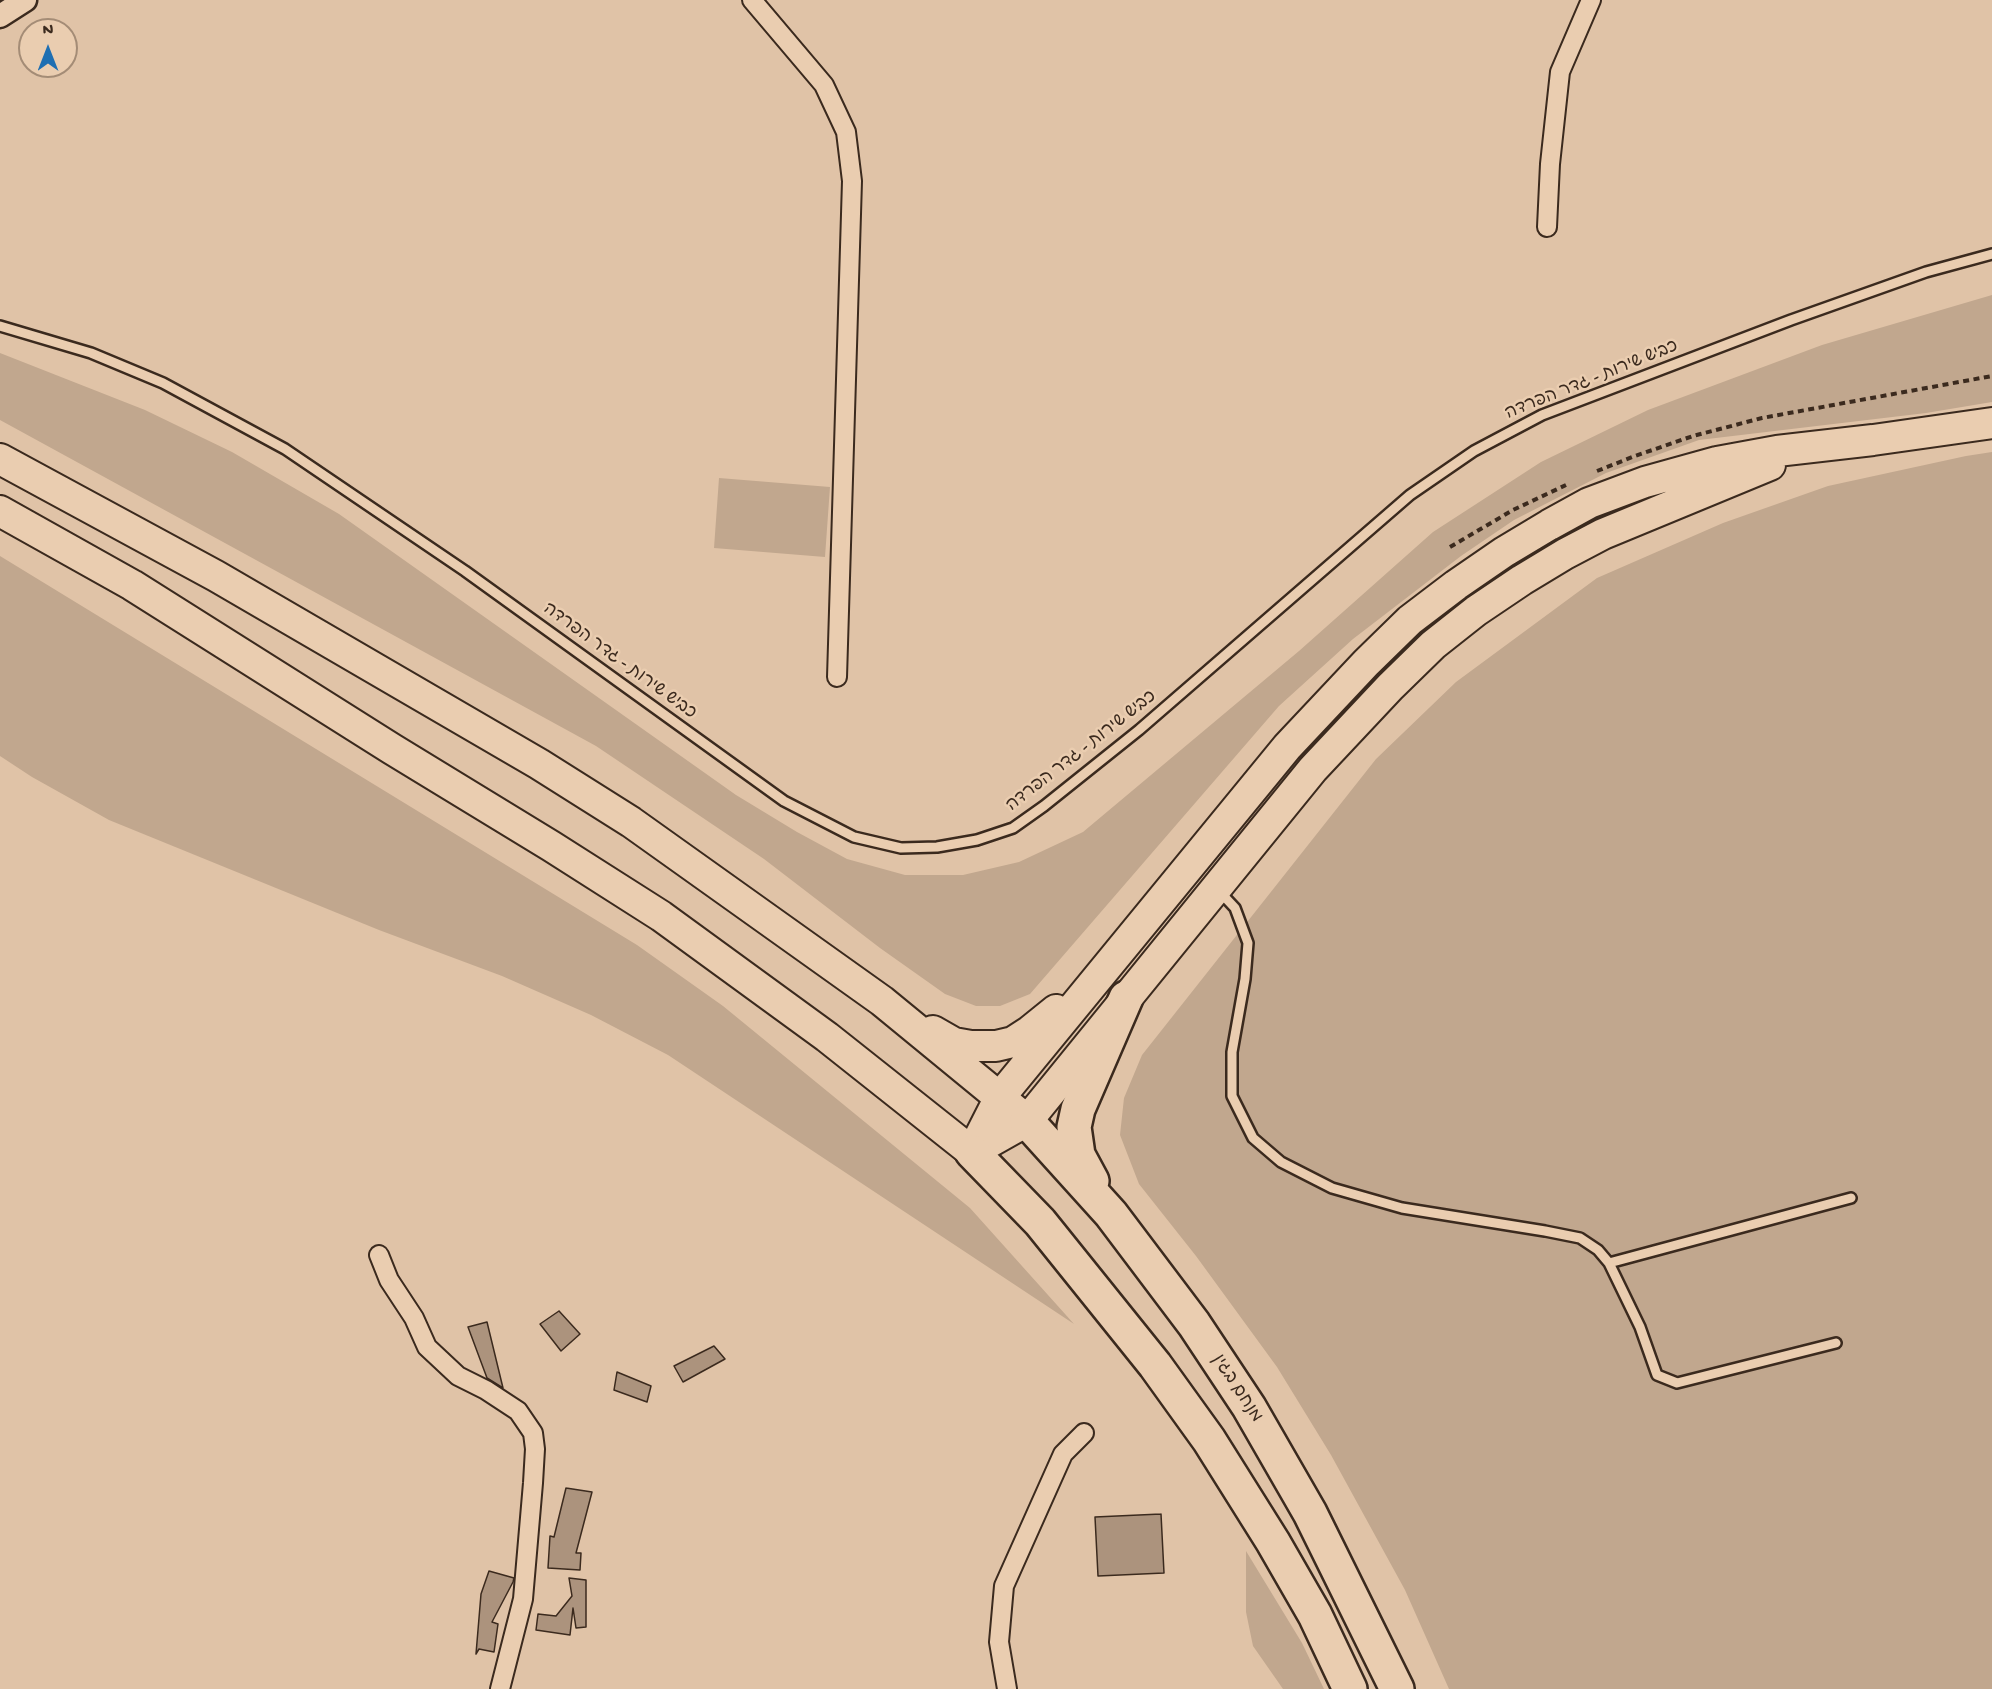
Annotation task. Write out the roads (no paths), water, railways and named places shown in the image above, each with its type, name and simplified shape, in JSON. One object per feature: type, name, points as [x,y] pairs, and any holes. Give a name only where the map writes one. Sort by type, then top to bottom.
[{"type":"highway","points":[[972,1152],[1000,1097],[1287,747],[1328,702],[1410,620],[1456,585],[1504,552],[1589,503],[1645,482],[1717,462],[1777,451],[1992,423]]},
{"type":"highway","points":[[972,1152],[1027,1121],[1313,769],[1432,645],[1513,586],[1603,534],[1769,465],[1873,440]]},
{"type":"highway","points":[[0,459],[216,576],[548,770],[631,822],[882,1001],[1027,1121]]},
{"type":"highway","points":[[0,511],[132,585],[661,916],[827,1037],[972,1152],[1040,1222],[1155,1365],[1209,1440],[1273,1542],[1315,1615],[1350,1689]]},
{"type":"highway","points":[[882,1001],[954,1043],[996,1046],[1013,1042],[1030,1031],[1111,963]]},
{"type":"highway","points":[[1111,1214],[1078,1155],[1074,1127],[1085,1089],[1126,998]]},
{"type":"highway","name":"מנחם בגין","points":[[1027,1121],[1111,1214],[1194,1324],[1249,1407],[1310,1513],[1397,1689]]},
{"type":"street","points":[[0,16],[25,0]]},
{"type":"street","points":[[752,0],[824,84],[846,132],[852,181],[837,677]]},
{"type":"street","points":[[1547,226],[1550,164],[1560,72],[1591,0]]},
{"type":"street","points":[[379,1255],[390,1280],[414,1318],[427,1347],[458,1376],[486,1390],[518,1411],[533,1433],[535,1449],[533,1483],[523,1599],[500,1689]]},
{"type":"street","points":[[1007,1689],[999,1642],[1004,1586],[1062,1454],[1084,1432]]},
{"type":"lane","name":"כביש שירות - גדר הפרדה","points":[[0,326],[91,353],[163,383],[285,448],[465,571],[784,801],[854,837],[901,848],[937,847],[977,840],[1013,828],[1044,806],[1139,730],[1410,495],[1474,451],[1542,415],[1926,272],[1992,254]]},
{"type":"lane","points":[[1216,888],[1235,908],[1248,943],[1245,979],[1232,1052],[1233,1096],[1253,1138],[1281,1162],[1332,1188],[1402,1208],[1580,1238],[1598,1250],[1609,1263],[1640,1327],[1657,1375],[1677,1383],[1836,1343]]},
{"type":"lane","points":[[1609,1263],[1851,1198]]}]
